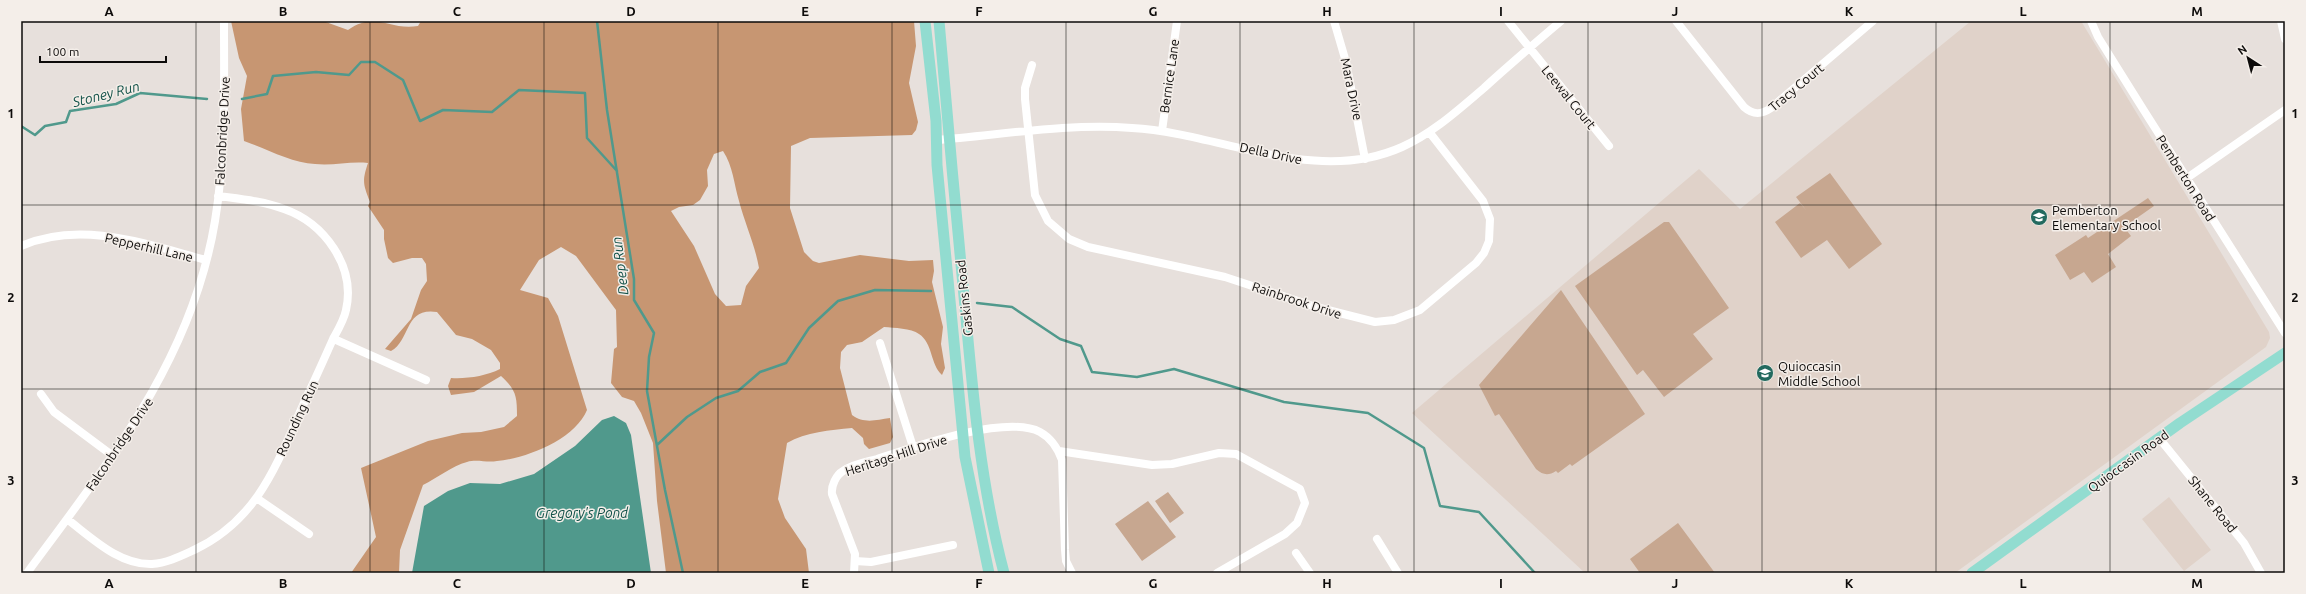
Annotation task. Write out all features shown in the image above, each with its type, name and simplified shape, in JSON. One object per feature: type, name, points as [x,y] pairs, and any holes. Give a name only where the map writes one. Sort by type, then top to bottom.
[{"type":"main road","name":"Gaskins Road","points":[[926,21],[936,140],[936,165],[963,433],[970,482],[989,573]]},
{"type":"main road","name":"Gaskins Road","points":[[939,21],[977,432],[989,512],[1004,573]]},
{"type":"main road","name":"Quioccasin Road","points":[[1972,573],[2159,438],[2285,353]]},
{"type":"street","name":"Falconbridge Drive","points":[[27,573],[137,421],[167,366],[191,309],[206,260],[218,196],[223,151],[224,21]]},
{"type":"street","name":"Bernice Lane","points":[[1162,131],[1177,21]]},
{"type":"street","name":"Mara Drive","points":[[1334,21],[1346,62],[1365,159]]},
{"type":"street","name":"Leewal Court","points":[[1508,21],[1609,146]]},
{"type":"street","name":"Della Drive","points":[[936,140],[1105,126],[1162,131],[1308,161],[1331,163],[1365,159],[1401,148],[1430,133],[1560,21]]},
{"type":"street","name":"Tracy Court","points":[[1676,21],[1744,107],[1753,113],[1760,114],[1771,108],[1873,21]]},
{"type":"street","name":"Pemberton Road","points":[[2091,21],[2098,37],[2285,333]]},
{"type":"street","points":[[2281,21],[2285,39]]},
{"type":"street","name":"Rainbrook Drive","points":[[1032,65],[1025,88],[1032,178],[1037,200],[1048,220],[1069,239],[1088,247],[1232,279],[1316,307],[1375,322],[1394,320],[1420,310],[1476,263],[1484,253],[1489,241],[1490,219],[1483,201],[1430,133]]},
{"type":"street","points":[[2187,178],[2285,110]]},
{"type":"street","name":"Rounding Run","points":[[67,519],[115,554],[137,563],[151,564],[168,561],[182,556],[216,539],[234,525],[258,499],[334,338],[346,310],[348,291],[342,262],[328,241],[308,222],[283,208],[261,202],[218,196]]},
{"type":"street","name":"Pepperhill Lane","points":[[21,246],[62,236],[84,234],[107,236],[206,260]]},
{"type":"street","points":[[334,338],[426,380]]},
{"type":"street","points":[[880,343],[913,447]]},
{"type":"street","points":[[41,394],[54,412],[113,456]]},
{"type":"street","name":"Heritage Hill Drive","points":[[854,573],[855,554],[836,509],[831,488],[843,470],[913,447],[963,433],[1020,428],[1039,431],[1047,437],[1059,451]]},
{"type":"street","name":"Shane Road","points":[[2159,438],[2244,543],[2261,573]]},
{"type":"street","points":[[1072,573],[1066,561],[1064,550],[1062,460],[1059,451],[1152,465],[1172,464],[1219,453],[1236,454],[1300,489],[1305,503],[1297,523],[1271,542],[1217,573]]},
{"type":"street","points":[[258,499],[309,534]]},
{"type":"street","points":[[1377,539],[1398,573]]},
{"type":"street","points":[[855,561],[871,562],[953,545]]},
{"type":"street","points":[[1296,553],[1310,573]]},
{"type":"shaded area","points":[[231,21],[323,21],[348,30],[358,24],[375,21],[408,27],[418,26],[421,21],[914,21],[916,46],[909,83],[918,122],[916,130],[912,135],[810,138],[791,146],[790,208],[804,252],[813,261],[819,263],[860,255],[909,261],[933,260],[934,271],[932,282],[943,327],[941,344],[945,368],[942,375],[935,365],[924,338],[916,332],[907,329],[884,327],[862,342],[847,345],[841,352],[840,368],[852,415],[861,420],[890,418],[893,437],[890,443],[869,449],[864,444],[863,438],[852,428],[810,434],[787,443],[778,499],[785,518],[806,549],[809,573],[666,573],[657,501],[653,443],[641,413],[634,401],[622,397],[611,383],[614,349],[617,347],[616,310],[576,256],[561,247],[539,260],[520,290],[548,298],[558,316],[587,410],[581,420],[572,430],[561,438],[536,451],[509,459],[467,462],[450,469],[423,485],[400,550],[399,573],[351,573],[376,537],[361,468],[428,441],[462,433],[481,432],[504,427],[517,416],[516,398],[510,385],[501,376],[474,392],[451,395],[448,386],[451,378],[463,378],[489,374],[500,369],[500,363],[491,350],[472,339],[456,335],[437,312],[426,312],[419,314],[413,319],[402,340],[397,346],[391,351],[385,349],[411,319],[421,290],[427,281],[426,264],[422,258],[412,258],[393,263],[388,258],[384,239],[384,230],[368,206],[370,202],[364,182],[368,163],[306,163],[288,158],[244,141],[241,109],[247,76],[239,58]],"holes":[[[723,151],[731,169],[759,268],[746,286],[741,305],[726,306],[715,294],[694,246],[671,211],[679,207],[693,205],[700,200],[708,186],[707,170],[714,154]]]},
{"type":"shaded area","name":"Quioccasin Middle School","points":[[1971,21],[2081,21],[2269,332],[2270,338],[2266,347],[1955,573],[1585,573],[1412,413],[1699,169],[1740,209]]},
{"type":"shaded area","points":[[1830,173],[1882,244],[1849,269],[1827,240],[1801,258],[1775,222],[1800,203],[1806,210],[1796,197]]},
{"type":"shaded area","points":[[2148,198],[2154,206],[2124,227],[2131,236],[2108,254],[2116,267],[2092,283],[2084,272],[2070,280],[2055,255],[2086,235],[2088,238]]},
{"type":"shaded area","points":[[1664,222],[1669,222],[1729,308],[1693,334],[1713,359],[1664,397],[1643,370],[1637,375],[1575,286]]},
{"type":"shaded area","points":[[1561,290],[1645,414],[1572,466],[1570,464],[1558,473],[1556,471],[1546,474],[1541,473],[1536,469],[1499,414],[1495,416],[1479,385]]},
{"type":"shaded area","points":[[1168,492],[1184,513],[1170,523],[1155,501]]},
{"type":"shaded area","points":[[2169,497],[2211,550],[2184,571],[2142,519]]},
{"type":"shaded area","points":[[1148,501],[1176,537],[1142,561],[1115,524]]},
{"type":"shaded area","points":[[1678,523],[1715,573],[1640,573],[1630,559]]},
{"type":"water","name":"Gregory's Pond","points":[[614,416],[626,423],[631,435],[651,573],[412,573],[424,506],[448,491],[470,483],[500,484],[534,474],[575,446],[602,420]]},
{"type":"waterway","name":"Deep Run","points":[[597,21],[607,110],[634,279],[634,300],[654,333],[649,357],[647,391],[665,490],[683,573]]},
{"type":"waterway","name":"Stoney Run","points":[[242,99],[267,94],[273,76],[316,72],[349,75],[361,62],[375,62],[403,80],[420,121],[443,110],[492,112],[519,90],[585,93],[587,138],[617,171]]},
{"type":"waterway","name":"Stoney Run","points":[[21,126],[35,135],[45,126],[66,122],[70,111],[116,104],[140,93],[207,99]]},
{"type":"waterway","points":[[657,445],[687,417],[716,398],[738,391],[760,372],[786,363],[809,328],[838,301],[875,290],[931,291]]},
{"type":"waterway","points":[[977,303],[1012,307],[1060,339],[1081,346],[1092,372],[1137,377],[1174,369],[1284,402],[1368,413],[1424,448],[1440,506],[1479,512],[1535,573]]},
{"type":"place","name":"Pemberton Elementary School","points":[[2039,217]]},
{"type":"place","name":"Quioccasin Middle School","points":[[1765,373]]}]
